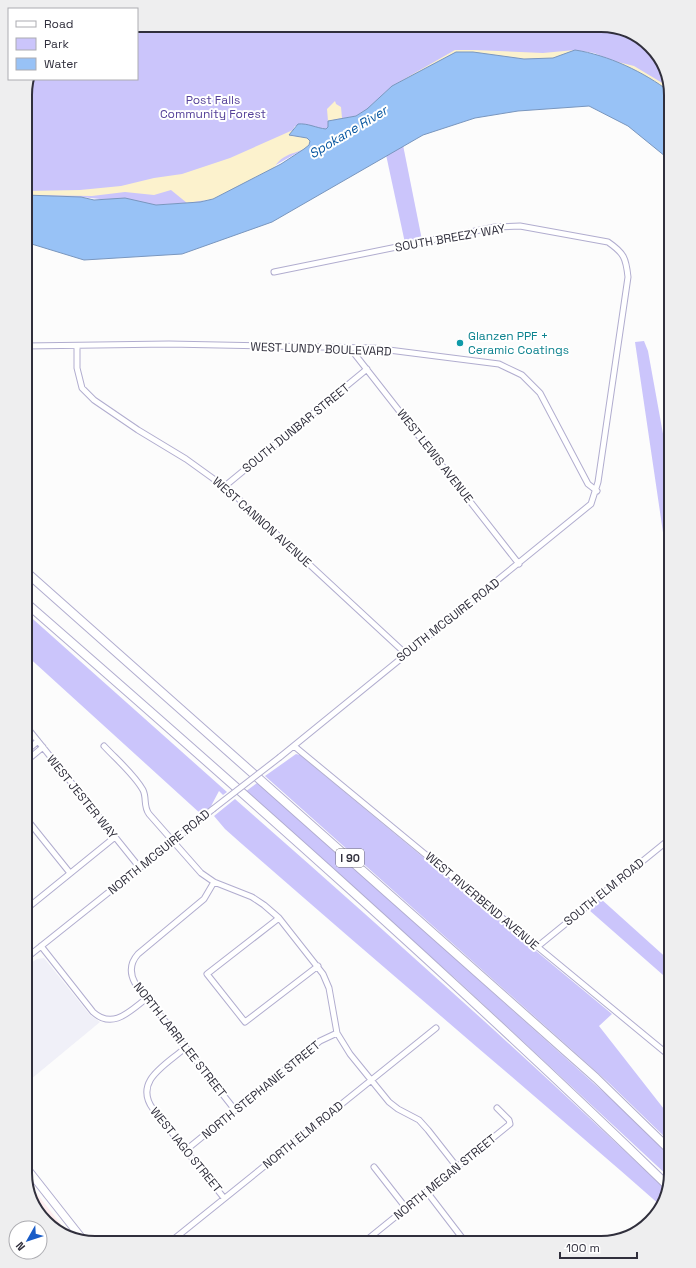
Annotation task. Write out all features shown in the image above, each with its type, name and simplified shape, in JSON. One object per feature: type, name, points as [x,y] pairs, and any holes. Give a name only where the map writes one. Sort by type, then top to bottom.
[{"type":"highway","name":"I 90","points":[[32,577],[585,1068],[664,1144]]},
{"type":"highway","name":"I 90","points":[[32,608],[412,945],[591,1111],[663,1181]]},
{"type":"main road","points":[[32,1175],[79,1234]]},
{"type":"street","name":"SOUTH BREEZY WAY","points":[[274,272],[499,227],[520,226],[608,242],[619,250],[627,261],[628,277],[597,491]]},
{"type":"street","name":"WEST LUNDY BOULEVARD","points":[[32,346],[77,347],[169,344],[373,348],[504,365],[532,383],[540,392],[587,483],[597,491]]},
{"type":"street","name":"WEST CANNON AVENUE","points":[[77,347],[77,368],[82,388],[94,400],[225,486],[406,654]]},
{"type":"street","name":"WEST LEWIS AVENUE","points":[[350,348],[519,564]]},
{"type":"street","name":"SOUTH DUNBAR STREET","points":[[225,486],[367,369]]},
{"type":"street","name":"SOUTH MCGUIRE ROAD","points":[[294,746],[406,654],[585,511],[591,504],[597,491]]},
{"type":"street","name":"WEST JESTER WAY","points":[[32,734],[140,868]]},
{"type":"street","points":[[32,746],[38,741]]},
{"type":"street","points":[[104,746],[142,788],[145,797],[146,810],[201,873],[214,882],[252,897],[279,918],[323,974],[329,988],[337,1033],[350,1054],[394,1106],[419,1120],[457,1167]]},
{"type":"street","name":"NORTH MCGUIRE ROAD","points":[[32,953],[294,746]]},
{"type":"street","name":"WEST RIVERBEND AVENUE","points":[[294,746],[664,1051]]},
{"type":"street","points":[[32,756],[43,747]]},
{"type":"street","points":[[32,826],[70,873]]},
{"type":"street","points":[[32,904],[115,837]]},
{"type":"street","name":"SOUTH ELM ROAD","points":[[537,947],[664,844]]},
{"type":"street","name":"NORTH LARRI LEE STREET","points":[[214,882],[204,899],[135,957],[131,968],[132,977],[146,998],[235,1110]]},
{"type":"street","points":[[279,918],[207,974],[245,1022],[318,966]]},
{"type":"street","points":[[41,946],[93,1012],[100,1017],[110,1020],[121,1018],[146,998]]},
{"type":"street","name":"NORTH ELM ROAD","points":[[178,1236],[436,1028]]},
{"type":"street","name":"NORTH STEPHANIE STREET","points":[[186,1150],[320,1042],[337,1033]]},
{"type":"street","name":"WEST IAGO STREET","points":[[185,1048],[152,1076],[146,1086],[146,1092],[149,1103],[224,1198]]},
{"type":"street","name":"NORTH MEGAN STREET","points":[[372,1236],[510,1124],[509,1120],[496,1108]]},
{"type":"street","points":[[374,1167],[406,1208]]},
{"type":"street","points":[[426,1192],[461,1236]]},
{"type":"shaded area","points":[[44,958],[90,1015],[100,1022],[32,1078],[32,962],[37,959]]},
{"type":"shaded area","points":[[35,1191],[63,1226],[48,1214]]},
{"type":"green space","name":"Post Falls Community Forest","points":[[138,32],[605,32],[621,35],[639,45],[656,64],[663,83],[663,88],[637,70],[594,53],[575,50],[553,58],[473,52],[438,62],[392,86],[367,109],[356,116],[328,121],[328,127],[326,129],[295,126],[290,135],[304,149],[239,186],[200,202],[156,205],[81,197],[32,195],[32,91],[34,80],[138,80]]},
{"type":"green space","points":[[402,140],[422,240],[405,243],[385,150]]},
{"type":"green space","points":[[644,341],[648,351],[664,439],[664,539],[635,342]]},
{"type":"green space","points":[[32,618],[227,792],[223,795],[219,791],[210,808],[202,815],[32,660]]},
{"type":"green space","points":[[296,754],[300,755],[612,1014],[599,1026],[664,1109],[664,1136],[609,1083],[265,776]]},
{"type":"green space","points":[[257,783],[304,823],[619,1106],[664,1150],[664,1172],[457,980],[245,792]]},
{"type":"green space","points":[[235,799],[452,992],[560,1090],[662,1187],[656,1202],[333,924],[225,829],[214,816]]},
{"type":"green space","points":[[601,899],[664,956],[664,976],[589,910]]},
{"type":"sand","points":[[455,50],[543,53],[575,50],[553,58],[524,59],[473,52],[456,52],[392,86]]},
{"type":"sand","points":[[610,60],[634,66],[663,83],[663,89]]},
{"type":"sand","points":[[335,101],[336,104],[341,107],[342,118],[328,121],[327,109]]},
{"type":"sand","points":[[293,130],[290,136],[307,138],[310,141],[308,146],[304,149],[284,157],[274,168],[213,199],[187,203],[171,190],[154,195],[125,192],[92,196],[32,195],[32,191],[80,190],[121,186],[154,178],[182,174],[230,158]]},
{"type":"water","name":"Spokane River","points":[[575,50],[587,52],[625,65],[663,87],[664,155],[628,126],[589,106],[518,111],[475,118],[423,135],[272,222],[182,254],[84,260],[32,244],[32,195],[81,197],[94,200],[125,198],[156,205],[200,202],[213,199],[281,164],[309,145],[310,141],[307,138],[289,135],[298,124],[305,124],[326,129],[328,127],[328,121],[356,116],[367,109],[392,86],[456,52],[473,52],[524,59],[553,58]]},
{"type":"place","name":"Glanzen PPF + Ceramic Coatings","points":[[460,343]]}]
